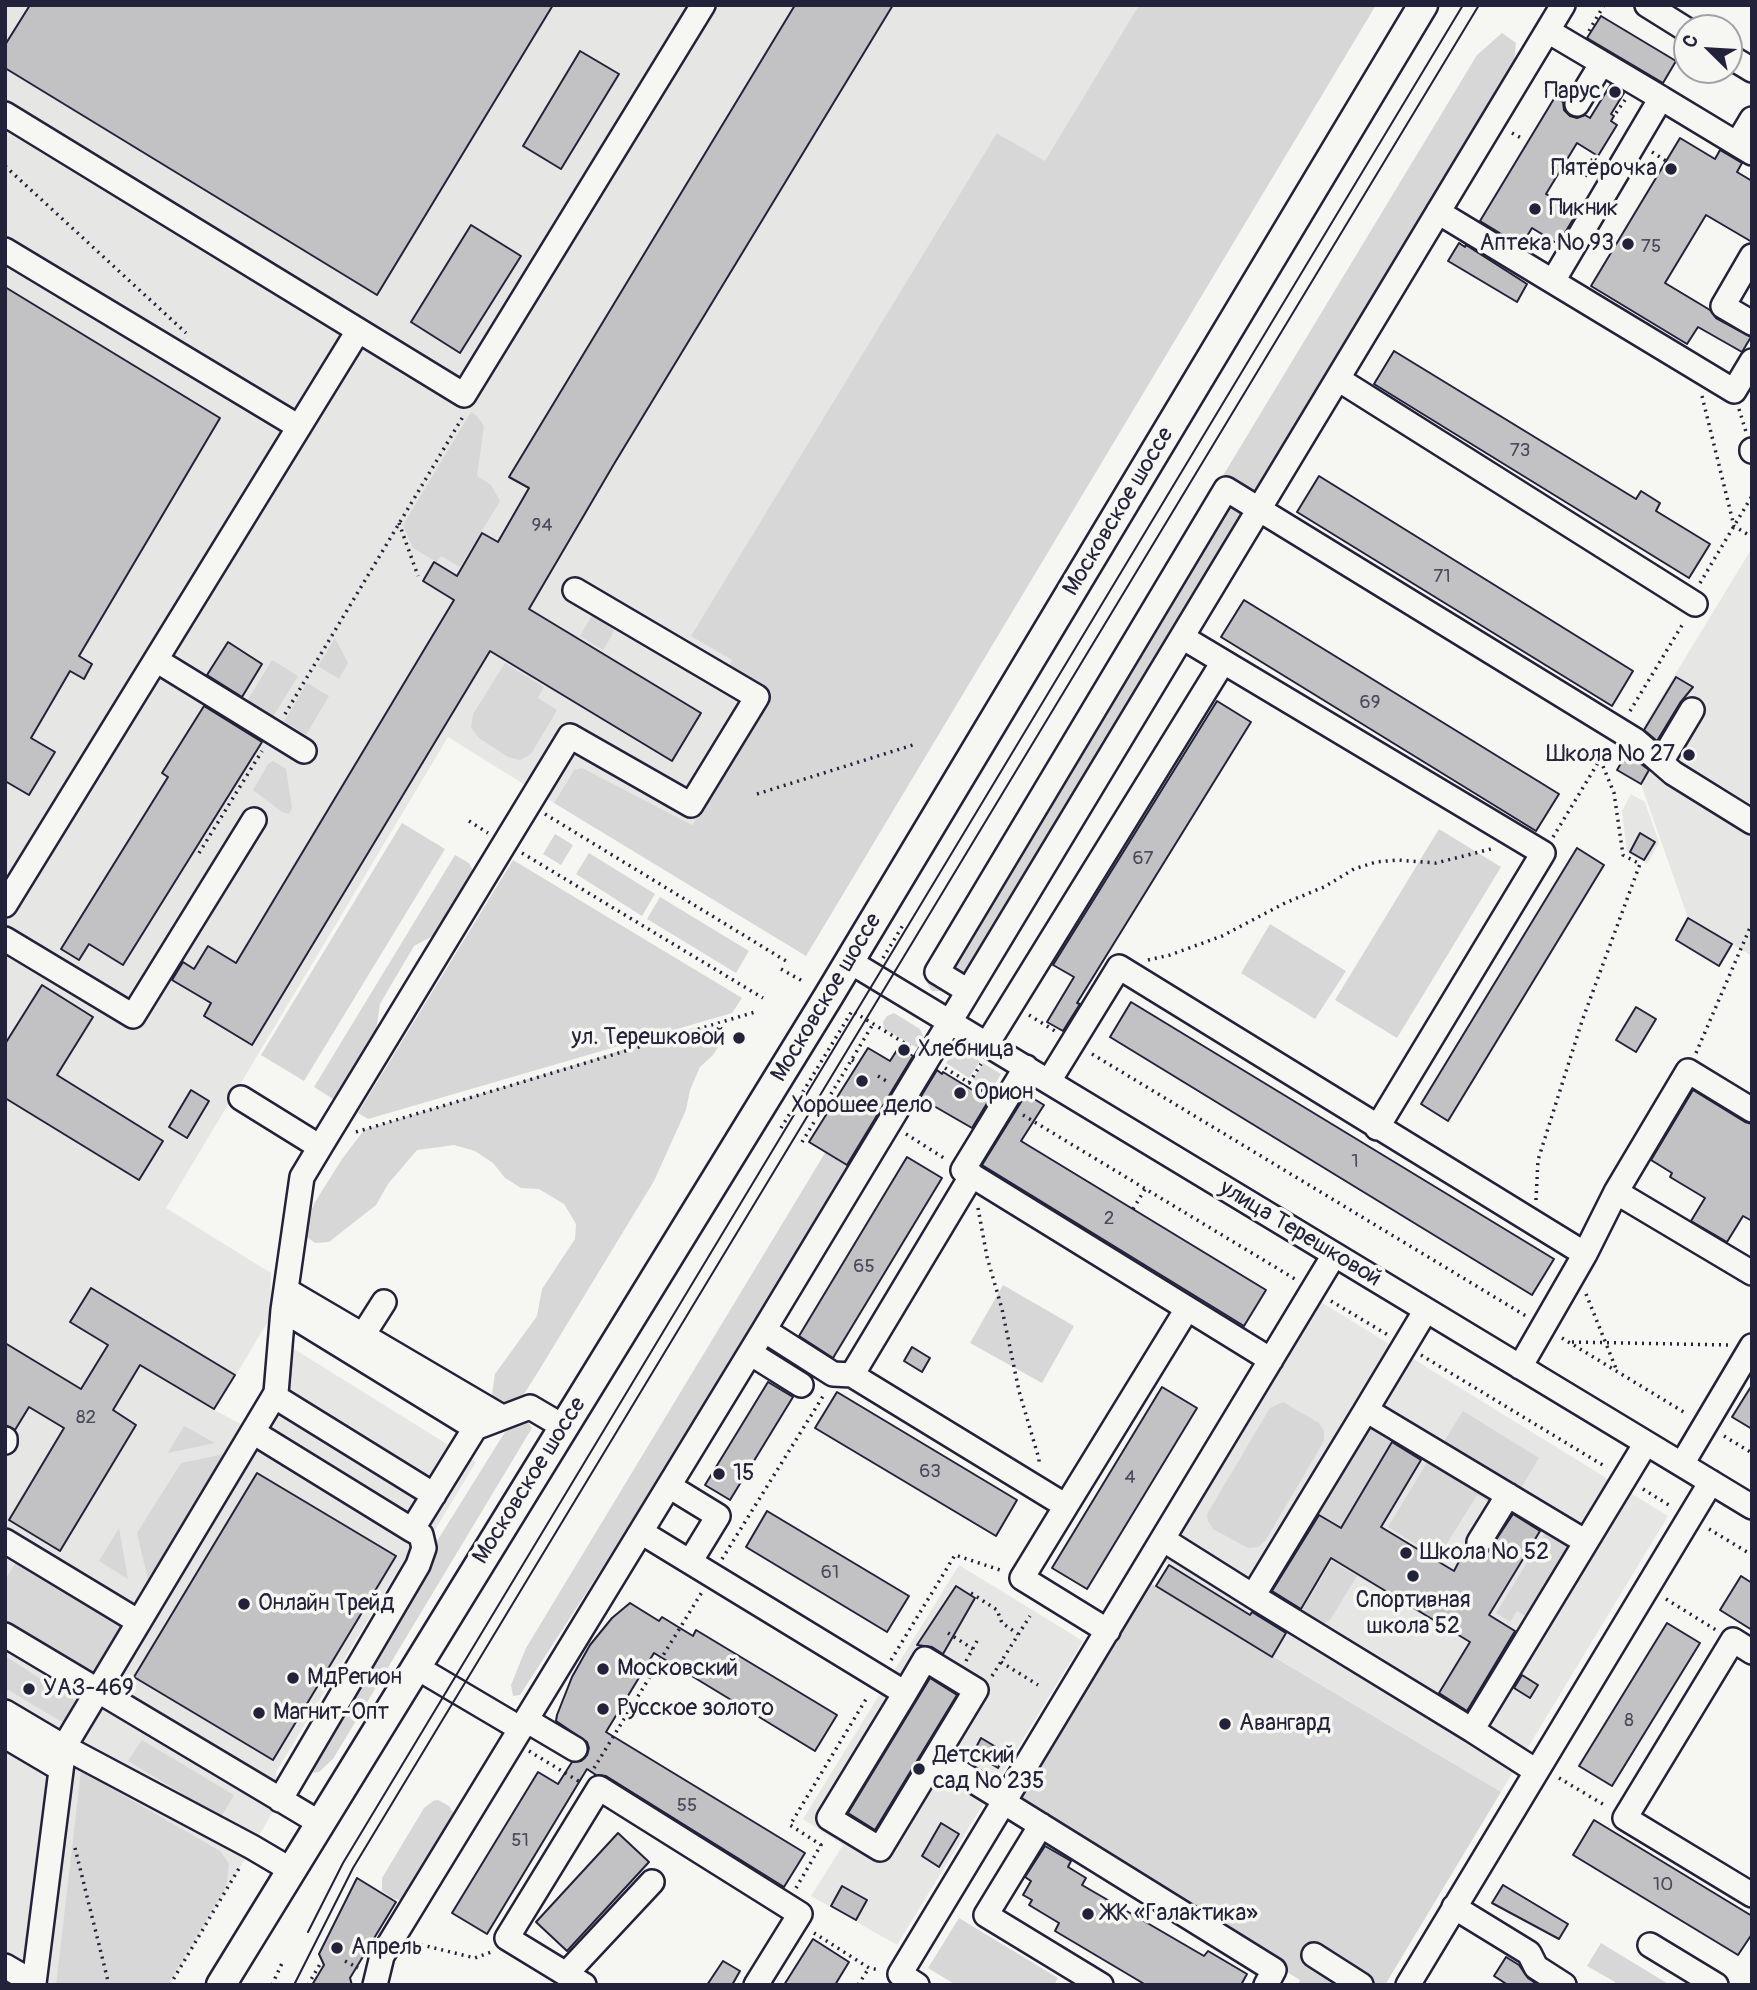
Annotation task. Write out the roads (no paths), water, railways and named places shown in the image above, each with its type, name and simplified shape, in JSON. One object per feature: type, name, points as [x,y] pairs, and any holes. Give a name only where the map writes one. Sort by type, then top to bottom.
[{"type":"main road","name":"Московское шоссе","points":[[221,1985],[849,961],[1423,5]]},
{"type":"street","points":[[5,114],[464,395],[703,5]]},
{"type":"street","points":[[375,1985],[382,1956],[523,1732],[1563,5]]},
{"type":"street","points":[[1647,5],[1673,21]]},
{"type":"street","points":[[1548,31],[1744,148],[1752,118]]},
{"type":"street","points":[[1577,104],[1602,63]]},
{"type":"street","points":[[1553,281],[1661,98]]},
{"type":"street","points":[[1438,212],[1734,391],[1752,361]]},
{"type":"street","points":[[5,250],[299,427]]},
{"type":"street","points":[[1752,256],[1723,306],[1752,323]]},
{"type":"street","points":[[5,905],[358,331]]},
{"type":"street","points":[[1338,379],[1695,604]]},
{"type":"street","points":[[968,991],[937,972],[1226,489],[1619,729],[1672,773],[1752,821]]},
{"type":"street","points":[[5,1966],[34,1983],[63,1758],[97,1692],[274,1396],[302,1177],[570,736],[691,805],[757,697],[575,590]]},
{"type":"street","points":[[1182,637],[1543,853],[1377,1128]]},
{"type":"street","points":[[156,660],[304,751]]},
{"type":"street","points":[[984,1053],[1223,662]]},
{"type":"street","points":[[1661,762],[1692,710]]},
{"type":"street","points":[[5,939],[133,1016],[254,820]]},
{"type":"street","name":"улица Терешковой","points":[[849,961],[950,1021],[984,1053],[1026,1067],[1752,1507]]},
{"type":"street","points":[[1049,1081],[1119,967],[1535,1223],[1581,1261]]},
{"type":"street","points":[[844,1374],[968,1173],[1026,1067]]},
{"type":"street","points":[[1520,1367],[1581,1261],[1616,1192],[1688,1071],[1752,1110]]},
{"type":"street","points":[[241,1098],[322,1144]]},
{"type":"street","points":[[968,1173],[1271,1360]]},
{"type":"street","points":[[1616,1192],[1752,1273]]},
{"type":"street","points":[[908,1979],[1007,1798],[1334,1255]]},
{"type":"street","points":[[285,1300],[363,1335],[502,1417]]},
{"type":"street","points":[[285,1300],[475,1428]]},
{"type":"street","points":[[363,1335],[384,1302]]},
{"type":"street","points":[[1108,1631],[1022,1577],[1187,1308]]},
{"type":"street","points":[[1253,1596],[1426,1310]]},
{"type":"street","points":[[764,1331],[844,1374],[1066,1506]]},
{"type":"street","points":[[1682,1464],[1752,1346]]},
{"type":"street","points":[[750,1353],[801,1385]]},
{"type":"street","points":[[274,1396],[434,1495]]},
{"type":"street","points":[[412,1530],[475,1428],[530,1407],[564,1427]]},
{"type":"street","points":[[1366,1410],[1586,1542]]},
{"type":"street","points":[[253,1432],[421,1535],[424,1548],[418,1565],[280,1800]]},
{"type":"street","points":[[1472,1730],[1646,1443]]},
{"type":"street","points":[[1408,1985],[1710,1482]]},
{"type":"street","points":[[669,1486],[718,1516],[696,1552]]},
{"type":"street","points":[[1479,1542],[1508,1496]]},
{"type":"street","points":[[641,1532],[905,1693]]},
{"type":"street","points":[[1164,1540],[1538,1768]]},
{"type":"street","points":[[5,1541],[139,1622]]},
{"type":"street","points":[[5,1635],[320,1824]]},
{"type":"street","points":[[1742,1646],[1625,1818],[1752,1895]]},
{"type":"street","points":[[925,1659],[976,1690],[880,1849],[829,1818],[905,1693],[925,1659]]},
{"type":"street","points":[[416,1667],[523,1732],[575,1749]]},
{"type":"street","points":[[5,1712],[63,1758]]},
{"type":"street","points":[[5,1736],[63,1758],[252,1847],[291,1870]]},
{"type":"street","points":[[936,1758],[1040,1817],[1274,1970],[1265,1985]]},
{"type":"street","points":[[652,1882],[575,1979],[507,1938],[590,1788],[599,1788],[800,1914],[757,1985]]},
{"type":"street","points":[[1040,1817],[986,1914],[1101,1985]]},
{"type":"street","points":[[1454,1907],[1529,1953],[1536,1967],[1564,1985]]},
{"type":"street","points":[[1650,1945],[1714,1984]]},
{"type":"street","points":[[1314,1955],[1362,1985]]},
{"type":"tram line","points":[[308,1932],[343,1863],[1463,5]]},
{"type":"tram line","points":[[294,1985],[353,1868],[1479,5]]},
{"type":"place","name":"Парус","points":[[1615,92]]},
{"type":"place","name":"Пятёрочка","points":[[1671,169]]},
{"type":"place","name":"Пикник","points":[[1535,209]]},
{"type":"place","name":"Аптека № 93","points":[[1628,244]]},
{"type":"place","name":"Школа № 27","points":[[1689,755]]},
{"type":"place","name":"ул. Терешковой","points":[[739,1038]]},
{"type":"place","name":"Хлебница","points":[[904,1050]]},
{"type":"place","name":"Хорошее дело","points":[[862,1081]]},
{"type":"place","name":"Орион","points":[[960,1093]]},
{"type":"place","name":"15","points":[[719,1474]]},
{"type":"place","name":"Школа № 52","points":[[1406,1553]]},
{"type":"place","name":"Спортивная школа 52","points":[[1413,1576]]},
{"type":"place","name":"Онлайн Трейд","points":[[244,1604]]},
{"type":"place","name":"Московский","points":[[603,1669]]},
{"type":"place","name":"МдРегион","points":[[293,1678]]},
{"type":"place","name":"УАЗ-469","points":[[29,1689]]},
{"type":"place","name":"Русское золото","points":[[603,1709]]},
{"type":"place","name":"Магнит-Опт","points":[[259,1713]]},
{"type":"place","name":"Авангард","points":[[1225,1724]]},
{"type":"place","name":"Детский сад № 235","points":[[919,1769]]},
{"type":"place","name":"ЖК «Галактика»","points":[[1088,1914]]},
{"type":"place","name":"Апрель","points":[[337,1948]]}]
